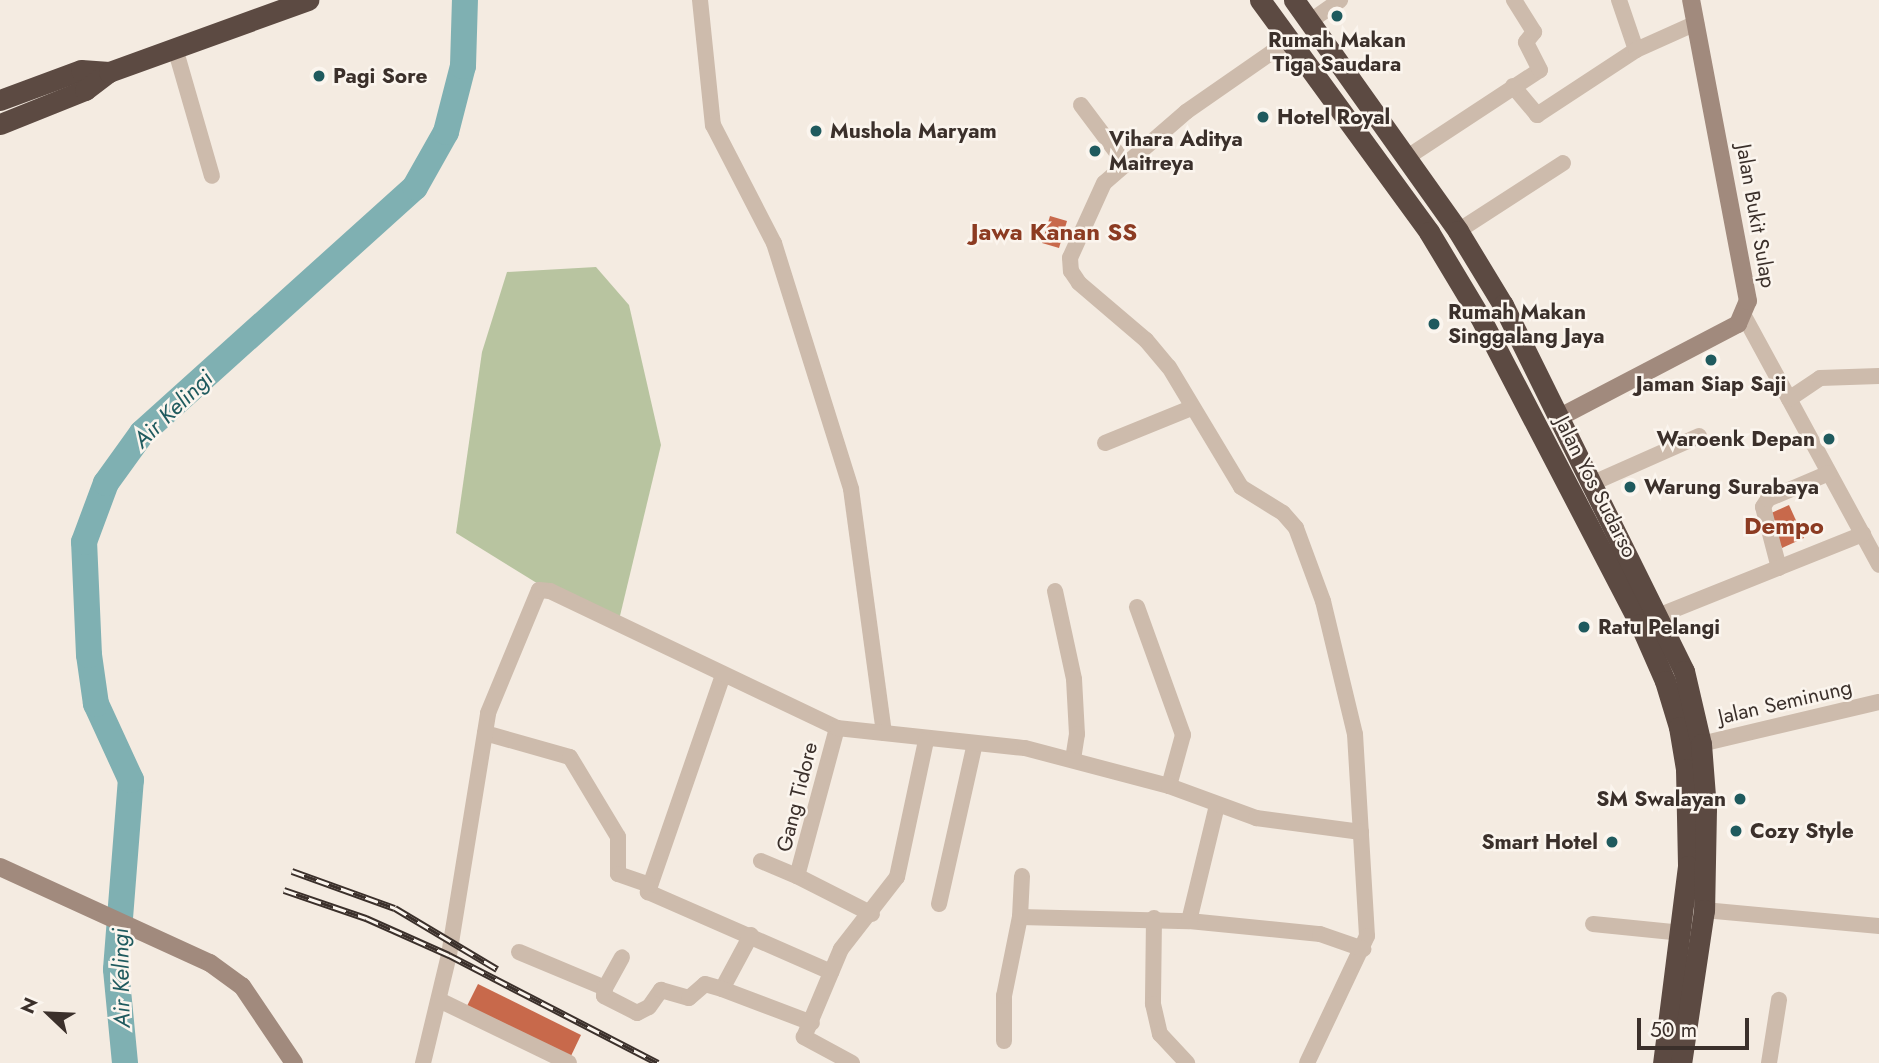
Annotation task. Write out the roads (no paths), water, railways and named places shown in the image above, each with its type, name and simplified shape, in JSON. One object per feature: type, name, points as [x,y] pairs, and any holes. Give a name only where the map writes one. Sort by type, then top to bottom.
[{"type":"highway","points":[[0,124],[85,90],[108,72],[308,0]]},
{"type":"highway","name":"Jalan Yos Sudarso","points":[[1260,0],[1429,232],[1480,317],[1665,681],[1679,727],[1697,810],[1704,910],[1681,1063]]},
{"type":"highway","name":"Jalan Yos Sudarso","points":[[1294,0],[1458,231],[1503,305],[1684,671],[1701,744],[1697,810],[1683,933],[1663,1063]]},
{"type":"highway","points":[[0,100],[81,70],[108,72]]},
{"type":"highway","points":[[1538,427],[1560,417]]},
{"type":"street","points":[[699,0],[713,125],[774,243],[851,489],[884,733]]},
{"type":"street","points":[[1309,22],[1340,0]]},
{"type":"street","points":[[1406,158],[1541,66],[1527,43],[1534,32],[1514,0]]},
{"type":"street","points":[[1619,0],[1636,50]]},
{"type":"street","name":"Jalan Bukit Sulap","points":[[1560,417],[1738,324],[1744,316],[1746,288],[1691,0]]},
{"type":"street","points":[[1514,86],[1537,115],[1636,50],[1696,23]]},
{"type":"street","points":[[1288,41],[1186,112],[1104,183],[1081,226],[1070,258],[1071,271],[1169,367],[1191,408],[1241,486],[1283,513],[1304,545],[1355,734],[1367,936],[1307,1063]]},
{"type":"street","points":[[175,48],[212,176]]},
{"type":"street","points":[[1081,106],[1126,165]]},
{"type":"street","points":[[1458,231],[1563,163]]},
{"type":"street","points":[[1744,316],[1829,473],[1869,536],[1879,565]]},
{"type":"street","points":[[1789,399],[1820,378],[1879,376]]},
{"type":"street","points":[[1105,443],[1191,408]]},
{"type":"street","points":[[1593,483],[1699,436]]},
{"type":"street","points":[[1779,568],[1763,507],[1768,499],[1829,473]]},
{"type":"street","points":[[1658,616],[1869,536]]},
{"type":"street","points":[[423,1063],[441,1001],[491,703],[539,590],[550,591],[836,728],[926,740],[975,743],[1073,759],[1169,786],[1256,818],[1361,832]]},
{"type":"street","points":[[1055,592],[1074,679],[1077,734],[1073,759]]},
{"type":"street","points":[[1137,607],[1183,735],[1169,786]]},
{"type":"street","points":[[723,676],[650,885],[650,894],[751,935],[831,972]]},
{"type":"street","name":"Jalan Seminung","points":[[1701,744],[1879,702]]},
{"type":"street","name":"Gang Tidore","points":[[836,728],[797,876],[872,914]]},
{"type":"street","points":[[485,733],[570,757],[618,837],[618,874],[650,885]]},
{"type":"street","points":[[852,1063],[804,1037],[847,940],[872,914],[901,864],[926,740]]},
{"type":"street","points":[[939,904],[975,743]]},
{"type":"street","points":[[1189,920],[1217,805]]},
{"type":"street","points":[[761,860],[797,876]]},
{"type":"street","points":[[0,867],[64,893],[175,945],[242,986],[294,1063]]},
{"type":"street","points":[[1004,1041],[1004,996],[1020,917],[1022,876]]},
{"type":"street","points":[[1704,910],[1879,926]]},
{"type":"street","points":[[1020,917],[1189,920],[1320,934],[1363,949]]},
{"type":"street","points":[[1154,918],[1153,1004],[1160,1034],[1184,1062]]},
{"type":"street","points":[[1594,924],[1683,933]]},
{"type":"street","points":[[722,989],[751,935]]},
{"type":"street","points":[[519,952],[605,988]]},
{"type":"street","points":[[622,957],[605,988],[605,997],[641,1013],[661,990],[688,998],[705,984],[811,1023]]},
{"type":"street","points":[[1769,1063],[1779,1000]]},
{"type":"street","points":[[441,1001],[569,1063]]},
{"type":"waterway","name":"Air Kelingi","points":[[125,1063],[116,969],[131,780],[96,704],[89,655],[84,542],[106,483],[142,433],[415,187],[446,132],[463,66],[465,0]]},
{"type":"railway","points":[[292,871],[395,908],[497,969]]},
{"type":"railway","points":[[284,890],[366,918],[449,955],[658,1063]]},
{"type":"place","name":"Rumah Makan Tiga Saudara","points":[[1337,16]]},
{"type":"place","name":"Pagi Sore","points":[[319,76]]},
{"type":"place","name":"Hotel Royal","points":[[1263,117]]},
{"type":"place","name":"Mushola Maryam","points":[[816,131]]},
{"type":"place","name":"Vihara Aditya Maitreya","points":[[1095,151]]},
{"type":"place","name":"Rumah Makan Singgalang Jaya","points":[[1434,324]]},
{"type":"place","name":"Jaman Siap Saji","points":[[1711,360]]},
{"type":"place","name":"Waroenk Depan","points":[[1829,439]]},
{"type":"place","name":"Warung Surabaya","points":[[1630,487]]},
{"type":"place","name":"Ratu Pelangi","points":[[1584,627]]},
{"type":"place","name":"SM Swalayan","points":[[1740,799]]},
{"type":"place","name":"Cozy Style","points":[[1736,831]]},
{"type":"place","name":"Smart Hotel","points":[[1612,842]]},
{"type":"district","name":"Jawa Kanan SS","points":[[1054,232]]},
{"type":"district","name":"Dempo","points":[[1784,526]]}]
